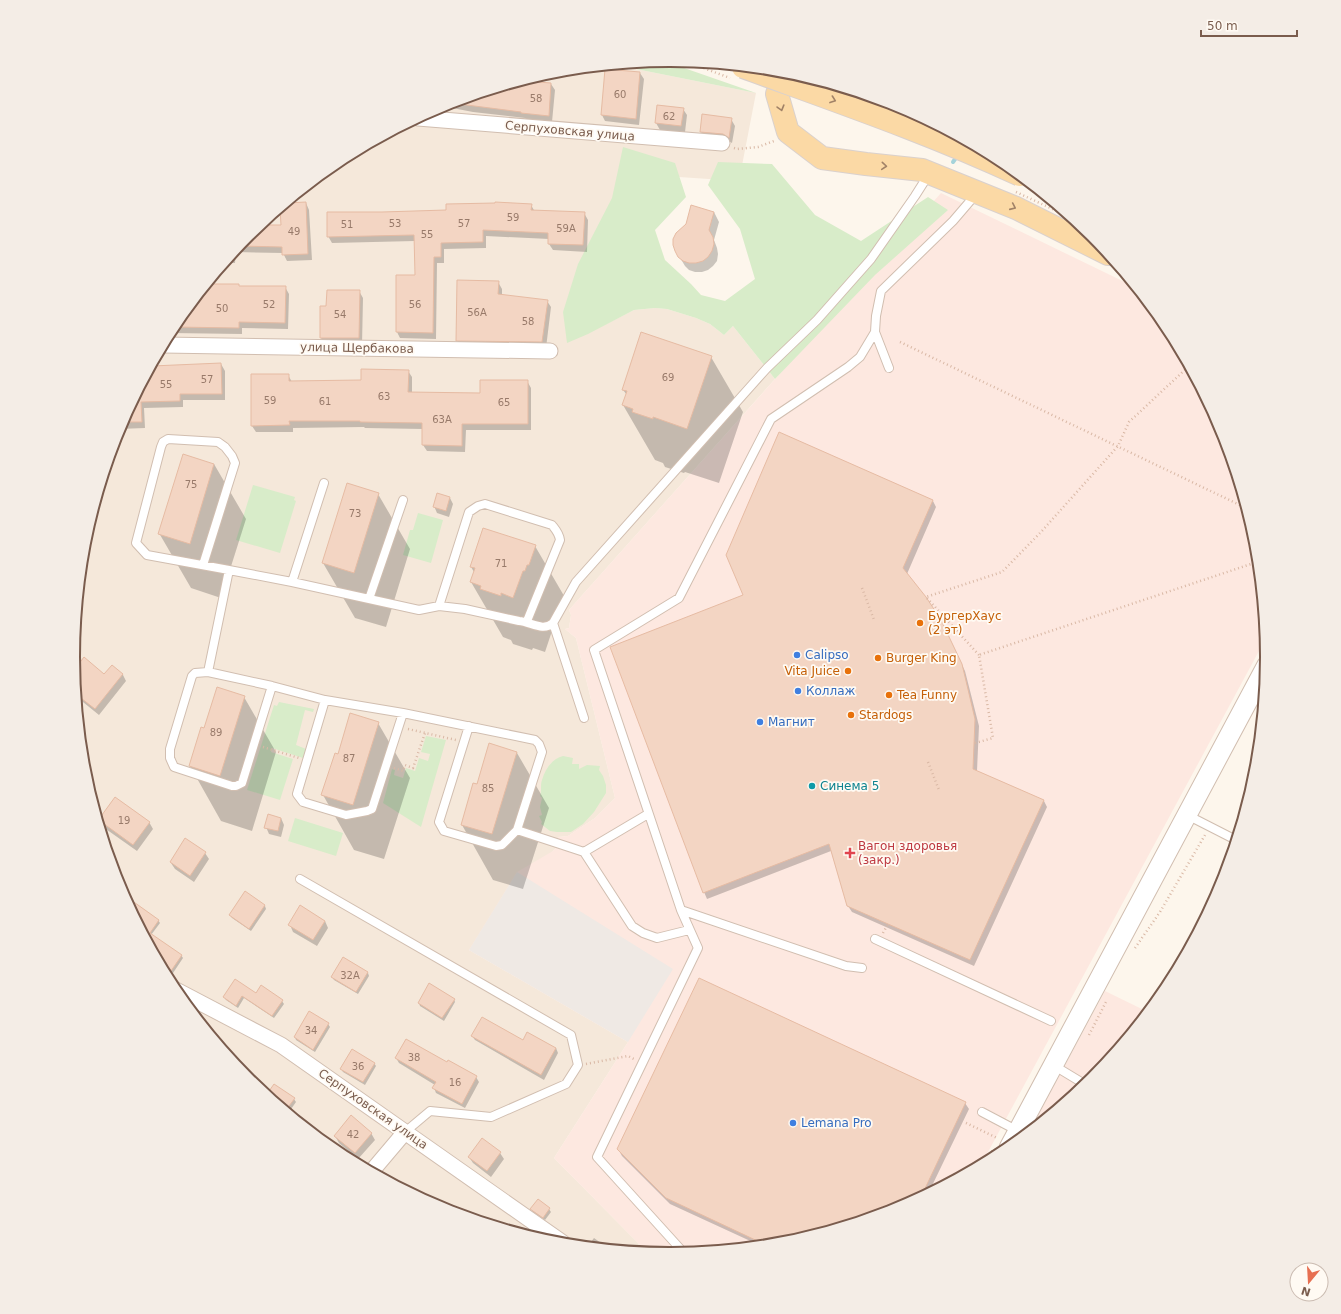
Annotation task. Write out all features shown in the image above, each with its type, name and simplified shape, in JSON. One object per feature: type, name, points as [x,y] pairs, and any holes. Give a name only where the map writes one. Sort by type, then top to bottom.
[{"type":"main road","points":[[740,74],[939,140],[974,154],[1015,182]]},
{"type":"main road","points":[[783,77],[777,94],[788,132],[822,158],[922,170],[1016,208],[1095,247]]},
{"type":"street","name":"Серпуховская улица","points":[[430,119],[722,143]]},
{"type":"street","name":"улица Щербакова","points":[[170,346],[550,351]]},
{"type":"street","points":[[1016,1135],[1259,679]]},
{"type":"street","name":"Серпуховская улица","points":[[188,996],[281,1045],[552,1235]]},
{"type":"street","points":[[375,1168],[405,1132]]},
{"type":"lane","points":[[203,565],[235,463],[232,456],[218,442],[168,438],[163,442],[161,447],[136,543],[147,555],[292,582],[419,610],[439,606],[465,609],[527,622],[542,627],[551,625],[576,582],[766,368],[816,320],[871,259],[930,173]]},
{"type":"lane","points":[[889,368],[875,332],[876,316],[881,291],[953,221],[977,192]]},
{"type":"lane","points":[[678,1247],[598,1157],[698,948],[681,910],[594,650],[679,598],[771,419],[848,367],[860,357],[875,332]]},
{"type":"lane","points":[[292,582],[324,482]]},
{"type":"lane","points":[[368,599],[403,500]]},
{"type":"lane","points":[[439,606],[469,512],[478,506],[485,504],[552,525],[557,530],[560,540],[527,622]]},
{"type":"lane","points":[[208,672],[229,570]]},
{"type":"lane","points":[[553,623],[584,718]]},
{"type":"lane","points":[[272,686],[242,783],[232,786],[174,767],[170,758],[170,749],[192,676],[195,674],[208,672],[272,686],[325,700],[403,713],[469,726],[535,740],[539,744],[542,752],[517,830],[502,845],[496,846],[444,831],[439,822],[469,726]]},
{"type":"lane","points":[[325,700],[297,794],[303,802],[346,815],[372,809],[403,713]]},
{"type":"lane","points":[[584,852],[648,814]]},
{"type":"lane","points":[[1187,815],[1232,838]]},
{"type":"lane","points":[[517,830],[584,852],[632,926],[643,933],[657,938],[690,930]]},
{"type":"lane","points":[[300,879],[571,1035],[578,1065],[566,1084],[491,1117],[430,1111],[405,1132]]},
{"type":"lane","points":[[681,910],[846,966],[862,968]]},
{"type":"lane","points":[[875,939],[1051,1021]]},
{"type":"lane","points":[[1053,1065],[1080,1081]]},
{"type":"lane","points":[[982,1112],[1011,1139]]},
{"type":"path","points":[[719,69],[740,74]]},
{"type":"path","points":[[722,143],[737,149],[758,147],[777,139]]},
{"type":"path","points":[[1015,182],[1044,200]]},
{"type":"path","points":[[900,342],[1240,505]]},
{"type":"path","points":[[975,743],[993,738],[979,655],[926,597],[1002,572],[1041,532],[1118,446],[1129,422],[1185,370]]},
{"type":"path","points":[[979,655],[1252,564]]},
{"type":"path","points":[[862,588],[874,620]]},
{"type":"path","points":[[398,727],[464,742]]},
{"type":"path","points":[[386,766],[403,771],[405,765],[413,768],[425,733]]},
{"type":"path","points":[[254,745],[307,761]]},
{"type":"path","points":[[928,762],[939,790]]},
{"type":"path","points":[[1134,949],[1160,912],[1210,826]]},
{"type":"path","points":[[1088,1036],[1109,997]]},
{"type":"path","points":[[578,1065],[628,1056],[643,1063]]},
{"type":"path","points":[[966,1123],[1010,1140]]},
{"type":"shaded area","points":[[631,68],[756,93],[739,181],[634,174],[588,333],[634,310],[655,308],[667,309],[710,324],[724,335],[733,326],[775,379],[569,610],[571,615],[569,628],[565,629],[576,638],[615,798],[595,818],[568,836],[558,837],[557,847],[469,950],[628,1042],[554,1158],[641,1246],[593,1242],[555,1236],[518,1227],[481,1216],[410,1186],[375,1168],[343,1148],[311,1125],[281,1101],[227,1046],[202,1016],[180,985],[160,952],[141,918],[125,883],[112,847],[92,772],[86,734],[80,657],[82,618],[92,542],[112,467],[125,431],[141,396],[180,329],[202,298],[253,240],[281,213],[343,166],[410,128],[445,112],[481,98],[555,78]]},
{"type":"shaded area","points":[[941,193],[1126,283],[1161,329],[1200,396],[1216,431],[1229,467],[1249,542],[1259,618],[1260,649],[986,1155],[931,1186],[896,1202],[860,1216],[823,1227],[786,1236],[748,1242],[709,1246],[641,1246],[554,1158],[628,1042],[469,950],[517,872],[553,851],[557,847],[558,837],[568,836],[595,818],[615,798],[576,638],[565,629],[569,628],[571,615],[569,610]]},
{"type":"shaded area","points":[[517,872],[673,969],[628,1042],[469,950]]},
{"type":"shaded area","points":[[1105,991],[1143,1010],[1114,1046],[1088,1074],[1060,1101],[1035,1121]]},
{"type":"green space","points":[[682,67],[756,93],[631,68]]},
{"type":"green space","points":[[623,147],[675,163],[686,197],[655,230],[665,260],[701,295],[725,301],[755,279],[740,229],[708,185],[718,162],[772,164],[815,215],[861,241],[928,197],[948,210],[875,275],[775,379],[733,326],[724,335],[710,324],[667,309],[655,308],[634,310],[588,334],[567,343],[563,312],[578,264],[612,198]]},
{"type":"green space","points":[[253,485],[295,497],[294,500],[296,501],[280,553],[236,540]]},
{"type":"green space","points":[[418,513],[443,520],[431,563],[403,555],[410,530],[413,530]]},
{"type":"green space","points":[[279,702],[314,709],[313,712],[305,710],[296,745],[306,749],[303,758],[272,748],[271,752],[293,759],[280,800],[247,790],[274,705],[277,706]]},
{"type":"green space","points":[[426,736],[446,740],[421,827],[383,803],[392,769],[395,770],[394,775],[403,778],[406,768],[415,771],[419,758],[428,761],[430,754],[421,752]]},
{"type":"green space","points":[[563,756],[573,758],[572,764],[579,764],[579,769],[587,765],[600,766],[599,770],[606,785],[606,793],[594,812],[583,824],[571,832],[550,831],[541,824],[542,822],[539,816],[542,815],[540,807],[542,798],[540,796],[543,776],[552,762]]},
{"type":"green space","points":[[295,818],[343,833],[336,856],[288,841]]},
{"type":"building","points":[[614,70],[640,72],[636,119],[601,115],[605,71]]},
{"type":"building","points":[[538,82],[551,83],[549,116],[464,105],[518,87]]},
{"type":"building","points":[[657,105],[684,108],[681,126],[655,123]]},
{"type":"building","points":[[702,114],[732,118],[729,138],[723,134],[700,132]]},
{"type":"building","points":[[306,202],[308,254],[282,255],[282,247],[247,246],[269,225],[281,225],[280,214],[294,203]]},
{"type":"building","points":[[495,202],[532,204],[531,210],[585,212],[583,245],[548,244],[548,233],[483,230],[483,242],[441,243],[441,257],[434,257],[433,333],[396,332],[396,275],[415,275],[414,235],[327,237],[327,212],[446,210],[446,204]]},
{"type":"building","points":[[691,205],[714,212],[709,230],[713,237],[714,244],[712,251],[703,261],[696,263],[683,261],[678,257],[673,245],[673,239],[676,233],[686,224]]},
{"type":"building","points":[[457,280],[499,281],[498,294],[548,300],[542,342],[456,341]]},
{"type":"building","points":[[214,284],[239,284],[239,286],[286,286],[285,323],[239,322],[239,328],[181,327]]},
{"type":"building","points":[[327,290],[360,290],[359,338],[320,338],[320,306],[326,306]]},
{"type":"building","points":[[641,332],[712,356],[687,429],[653,417],[653,419],[632,412],[633,409],[622,405],[627,391],[622,390]]},
{"type":"building","points":[[221,363],[222,394],[180,394],[180,401],[141,402],[142,422],[129,422],[141,396],[158,366]]},
{"type":"building","points":[[361,369],[409,370],[408,392],[480,393],[480,380],[528,380],[528,424],[462,424],[462,446],[422,445],[422,423],[289,421],[290,425],[251,426],[251,374],[289,374],[289,381],[361,380]]},
{"type":"building","name":"Коллаж","points":[[779,432],[933,500],[903,568],[926,597],[941,620],[962,664],[975,719],[973,769],[1044,800],[970,960],[847,906],[829,844],[703,893],[610,647],[743,595],[726,555]]},
{"type":"building","points":[[183,454],[214,464],[190,544],[158,534]]},
{"type":"building","points":[[347,483],[379,493],[354,573],[322,563]]},
{"type":"building","points":[[437,493],[450,497],[446,511],[433,507]]},
{"type":"building","points":[[483,528],[536,545],[529,565],[527,565],[525,571],[523,571],[513,598],[501,593],[501,596],[480,589],[481,586],[470,582],[475,568],[470,567]]},
{"type":"building","points":[[84,657],[104,674],[112,665],[123,674],[95,709],[82,699],[80,662]]},
{"type":"building","points":[[217,687],[245,696],[220,776],[189,766],[201,727],[204,728]]},
{"type":"building","points":[[350,713],[379,722],[353,805],[321,795],[335,753],[338,754]]},
{"type":"building","points":[[489,743],[517,752],[492,834],[461,825],[473,783],[477,784]]},
{"type":"building","points":[[115,797],[150,822],[133,845],[105,825],[102,814]]},
{"type":"building","points":[[268,814],[281,818],[278,831],[264,828]]},
{"type":"building","points":[[185,838],[206,852],[190,876],[170,862]]},
{"type":"building","points":[[245,891],[265,905],[249,929],[229,915]]},
{"type":"building","points":[[134,902],[159,920],[150,933],[182,955],[171,971],[141,918]]},
{"type":"building","points":[[300,905],[325,921],[313,940],[288,925]]},
{"type":"building","points":[[343,957],[368,972],[356,992],[331,977]]},
{"type":"building","name":"Lemana Pro","points":[[699,978],[966,1102],[925,1189],[860,1216],[786,1236],[757,1241],[666,1198],[617,1149]]},
{"type":"building","points":[[235,979],[256,993],[261,985],[283,1000],[272,1016],[242,996],[236,1006],[223,997]]},
{"type":"building","points":[[429,983],[455,999],[442,1018],[418,1003]]},
{"type":"building","points":[[309,1011],[329,1023],[313,1050],[294,1037]]},
{"type":"building","points":[[482,1017],[523,1040],[527,1032],[556,1048],[541,1075],[471,1036]]},
{"type":"building","points":[[406,1039],[447,1062],[448,1060],[477,1076],[462,1104],[432,1088],[436,1082],[395,1058]]},
{"type":"building","points":[[352,1049],[375,1063],[363,1082],[340,1069]]},
{"type":"building","points":[[274,1084],[295,1098],[288,1107],[270,1090]]},
{"type":"building","points":[[351,1115],[372,1133],[355,1153],[334,1136]]},
{"type":"building","points":[[482,1138],[501,1152],[487,1171],[468,1157]]},
{"type":"building","points":[[538,1199],[550,1208],[543,1218],[530,1209]]},
{"type":"waterway","points":[[953,162],[958,155]]},
{"type":"place","name":"БургерХаус (2 эт)","points":[[920,623]]},
{"type":"place","name":"Calipso","points":[[797,655]]},
{"type":"place","name":"Burger King","points":[[878,658]]},
{"type":"place","name":"Vita Juice","points":[[848,671]]},
{"type":"place","name":"Коллаж","points":[[798,691]]},
{"type":"place","name":"Tea Funny","points":[[889,695]]},
{"type":"place","name":"Stardogs","points":[[851,715]]},
{"type":"place","name":"Магнит","points":[[760,722]]},
{"type":"place","name":"Синема 5","points":[[812,786]]},
{"type":"place","name":"Вагон здоровья (закр.)","points":[[850,853]]},
{"type":"place","name":"Lemana Pro","points":[[793,1123]]}]
